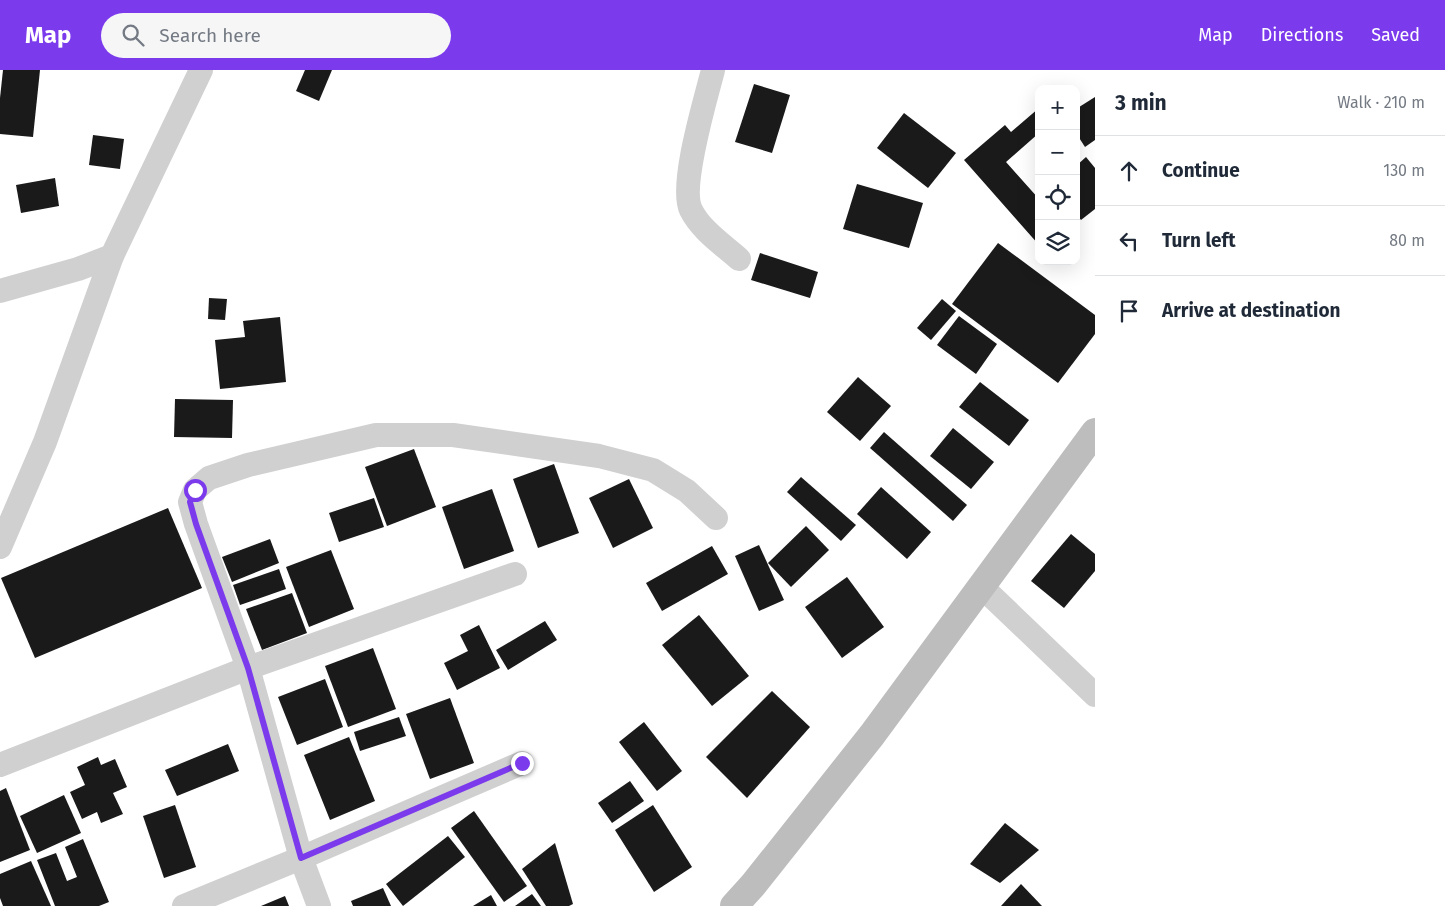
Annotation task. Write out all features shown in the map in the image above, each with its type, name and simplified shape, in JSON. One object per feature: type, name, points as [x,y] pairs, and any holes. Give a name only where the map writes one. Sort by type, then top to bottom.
[{"type":"street","points":[[0,546],[45,442],[112,256],[201,70]]},
{"type":"street","points":[[713,70],[690,167],[689,207],[698,222],[739,259]]},
{"type":"street","points":[[0,291],[78,269],[112,256]]},
{"type":"street","points":[[734,906],[754,885],[872,734],[1095,432]]},
{"type":"street","points":[[320,906],[301,858],[248,668],[196,524],[190,502],[195,490],[209,478],[248,465],[376,435],[453,435],[599,456],[653,470],[687,491],[716,518]]},
{"type":"street","points":[[0,765],[248,668],[514,574]]},
{"type":"street","points":[[982,587],[1095,695]]},
{"type":"street","points":[[184,906],[522,763]]},
{"type":"building","points":[[3,70],[40,70],[33,137],[0,134],[0,98]]},
{"type":"building","points":[[305,70],[332,70],[319,101],[296,91]]},
{"type":"building","points":[[754,84],[790,95],[772,153],[735,142]]},
{"type":"building","points":[[1095,97],[1095,140],[1085,147],[1080,139],[1080,106]]},
{"type":"building","points":[[1035,111],[1035,137],[1006,162],[1035,195],[1035,240],[964,160],[1005,125],[1011,132]]},
{"type":"building","points":[[904,113],[956,153],[928,188],[877,148]]},
{"type":"building","points":[[93,135],[124,139],[120,169],[89,165]]},
{"type":"building","points":[[1086,157],[1095,168],[1095,209],[1081,220],[1080,219],[1080,162]]},
{"type":"building","points":[[55,178],[59,206],[21,213],[16,185]]},
{"type":"building","points":[[857,184],[923,203],[909,248],[843,229]]},
{"type":"building","points":[[998,243],[1095,315],[1095,334],[1058,383],[952,304]]},
{"type":"building","points":[[760,253],[818,272],[810,298],[751,280]]},
{"type":"building","points":[[209,298],[227,299],[225,320],[208,319]]},
{"type":"building","points":[[942,299],[956,311],[931,340],[917,328]]},
{"type":"building","points":[[959,316],[997,344],[976,374],[937,345]]},
{"type":"building","points":[[280,317],[286,382],[220,389],[215,340],[245,337],[243,321]]},
{"type":"building","points":[[858,377],[891,406],[860,441],[827,412]]},
{"type":"building","points":[[980,382],[1029,420],[1009,446],[959,407]]},
{"type":"building","points":[[175,399],[233,400],[232,438],[174,437]]},
{"type":"building","points":[[953,428],[994,462],[971,489],[930,456]]},
{"type":"building","points":[[884,432],[967,505],[953,521],[870,448]]},
{"type":"building","points":[[414,449],[436,507],[387,526],[365,467]]},
{"type":"building","points":[[554,464],[579,533],[538,548],[513,479]]},
{"type":"building","points":[[801,477],[856,525],[841,541],[787,492]]},
{"type":"building","points":[[629,479],[653,528],[613,548],[589,498]]},
{"type":"building","points":[[881,487],[931,532],[907,559],[857,514]]},
{"type":"building","points":[[492,489],[514,551],[464,569],[442,507]]},
{"type":"building","points":[[374,498],[384,527],[339,542],[329,513]]},
{"type":"building","points":[[168,508],[202,588],[35,658],[1,578]]},
{"type":"building","points":[[806,526],[829,550],[791,587],[768,563]]},
{"type":"building","points":[[1071,534],[1095,554],[1095,571],[1064,608],[1031,581]]},
{"type":"building","points":[[270,539],[279,563],[232,582],[222,557]]},
{"type":"building","points":[[759,545],[784,600],[759,611],[735,556]]},
{"type":"building","points":[[712,546],[728,574],[662,611],[646,583]]},
{"type":"building","points":[[331,550],[354,609],[309,627],[286,567]]},
{"type":"building","points":[[279,569],[286,589],[240,605],[233,585]]},
{"type":"building","points":[[847,577],[884,627],[842,658],[805,607]]},
{"type":"building","points":[[292,593],[307,633],[262,650],[246,609]]},
{"type":"building","points":[[699,615],[749,676],[712,706],[662,645]]},
{"type":"building","points":[[545,621],[557,640],[508,670],[496,650]]},
{"type":"building","points":[[479,625],[500,668],[457,690],[444,663],[468,651],[460,635]]},
{"type":"building","points":[[373,648],[396,709],[348,727],[325,666]]},
{"type":"building","points":[[325,679],[343,727],[297,745],[278,697]]},
{"type":"building","points":[[772,691],[810,727],[747,798],[706,757]]},
{"type":"building","points":[[450,698],[474,763],[430,779],[406,714]]},
{"type":"building","points":[[399,717],[406,736],[360,751],[354,732]]},
{"type":"building","points":[[644,722],[682,771],[657,791],[619,742]]},
{"type":"building","points":[[349,737],[375,801],[330,820],[304,755]]},
{"type":"building","points":[[228,744],[239,771],[177,796],[165,770]]},
{"type":"building","points":[[98,757],[101,765],[115,759],[127,787],[113,793],[123,814],[101,823],[97,812],[82,819],[70,792],[85,785],[77,767]]},
{"type":"building","points":[[630,781],[644,801],[612,823],[598,803]]},
{"type":"building","points":[[6,788],[30,850],[0,862],[0,791]]},
{"type":"building","points":[[64,795],[81,833],[37,853],[20,816]]},
{"type":"building","points":[[175,805],[196,867],[164,878],[143,816]]},
{"type":"building","points":[[653,805],[692,867],[654,892],[615,830]]},
{"type":"building","points":[[474,811],[527,886],[504,902],[451,828]]},
{"type":"building","points":[[1005,823],[1039,850],[1000,883],[970,864]]},
{"type":"building","points":[[448,836],[465,857],[403,906],[386,884]]},
{"type":"building","points":[[83,839],[109,902],[99,906],[55,906],[37,860],[56,853],[67,881],[77,877],[65,847]]},
{"type":"building","points":[[555,843],[573,904],[569,906],[546,906],[522,869]]},
{"type":"building","points":[[31,861],[51,906],[3,906],[0,898],[0,874]]},
{"type":"building","points":[[1021,884],[1042,906],[1001,906]]},
{"type":"building","points":[[383,888],[391,906],[353,906],[351,901]]},
{"type":"building","points":[[532,894],[541,906],[515,906]]},
{"type":"building","points":[[491,895],[497,906],[473,906]]},
{"type":"building","points":[[285,896],[289,906],[261,906]]},
{"type":"route","points":[[195,490],[190,502],[196,524],[248,668],[301,858],[522,763]]}]
